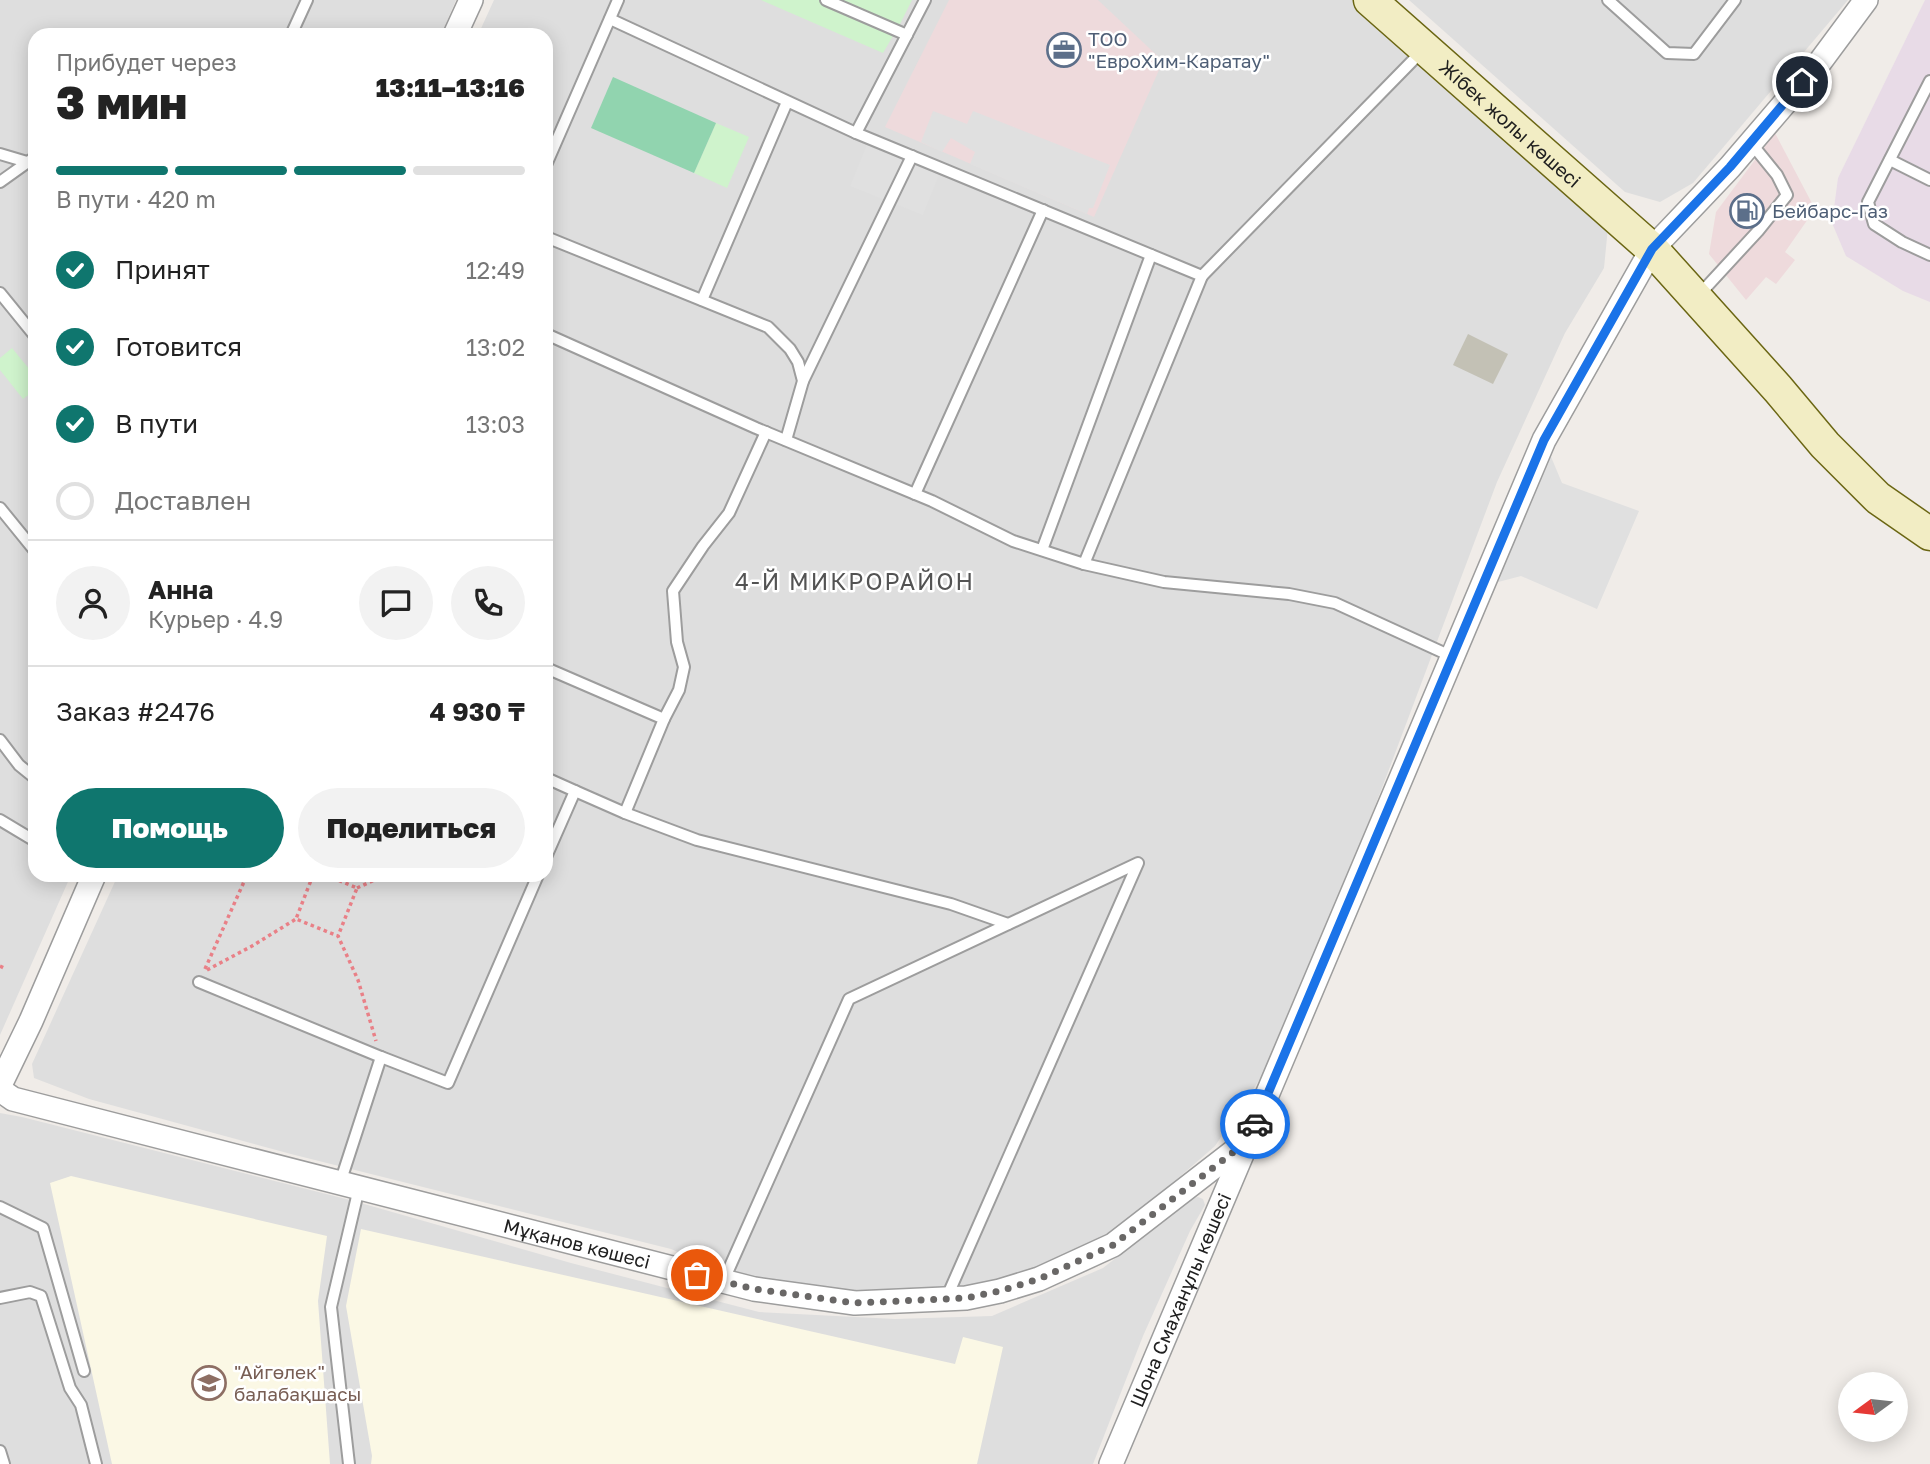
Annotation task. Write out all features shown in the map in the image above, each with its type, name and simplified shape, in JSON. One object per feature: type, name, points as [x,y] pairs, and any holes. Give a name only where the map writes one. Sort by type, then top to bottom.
[{"type":"main road","name":"Жібек жолы көшесі","points":[[1370,0],[1652,249],[1825,445],[1878,498],[1930,534]]},
{"type":"street","points":[[458,28],[471,0]]},
{"type":"street","name":"Шона Смаханұлы көшесі","points":[[1111,1464],[1544,440],[1652,249],[1751,144],[1820,62],[1866,0]]},
{"type":"street","points":[[0,1085],[31,1021],[91,882]]},
{"type":"street","name":"Мұқанов көшесі","points":[[0,1090],[13,1099],[723,1282],[855,1303],[966,1298],[1039,1279],[1113,1245],[1249,1140]]},
{"type":"lane","points":[[294,28],[307,0]]},
{"type":"lane","points":[[553,149],[618,0]]},
{"type":"lane","points":[[826,0],[907,35]]},
{"type":"lane","points":[[856,133],[925,0]]},
{"type":"lane","points":[[1608,0],[1667,53],[1694,54],[1734,0]]},
{"type":"lane","points":[[610,19],[856,133],[1202,276]]},
{"type":"lane","points":[[1084,564],[1202,276],[1424,48]]},
{"type":"lane","points":[[1930,81],[1926,99],[1868,202],[1874,224],[1902,242],[1930,255]]},
{"type":"lane","points":[[702,300],[788,102]]},
{"type":"lane","points":[[1696,298],[1758,231],[1787,195],[1777,175],[1751,144]]},
{"type":"lane","points":[[0,154],[28,159]]},
{"type":"lane","points":[[786,440],[803,381],[912,156]]},
{"type":"lane","points":[[1890,160],[1930,180]]},
{"type":"lane","points":[[0,182],[28,161]]},
{"type":"lane","points":[[915,494],[1043,210]]},
{"type":"lane","points":[[553,240],[768,327],[798,362],[803,381]]},
{"type":"lane","points":[[1042,550],[1151,255]]},
{"type":"lane","points":[[0,293],[28,327]]},
{"type":"lane","points":[[553,337],[766,432],[915,494],[1013,541],[1084,564],[1164,582],[1289,594],[1335,603],[1453,657]]},
{"type":"lane","points":[[625,813],[679,690],[684,667],[677,642],[673,591],[729,513],[766,432]]},
{"type":"lane","points":[[0,508],[28,542]]},
{"type":"lane","points":[[553,671],[664,719]]},
{"type":"lane","points":[[0,740],[28,772]]},
{"type":"lane","points":[[553,781],[625,813],[697,840],[951,904],[1008,924]]},
{"type":"lane","points":[[553,842],[575,791]]},
{"type":"lane","points":[[0,820],[28,837]]},
{"type":"lane","points":[[723,1282],[849,999],[1138,863],[946,1299]]},
{"type":"lane","points":[[199,982],[447,1083],[535,882]]},
{"type":"lane","points":[[349,1464],[331,1307],[349,1185],[381,1057]]},
{"type":"lane","points":[[0,1207],[43,1228],[84,1371]]},
{"type":"lane","points":[[0,1298],[30,1292],[41,1296],[70,1388],[81,1405],[96,1464]]},
{"type":"lane","points":[[0,1451],[4,1464]]},
{"type":"path","points":[[244,882],[204,971],[296,919],[310,882]]},
{"type":"path","points":[[343,882],[357,888]]},
{"type":"path","points":[[338,936],[357,888],[370,882]]},
{"type":"path","points":[[296,919],[338,936],[358,980],[381,1057]]},
{"type":"path","points":[[0,966],[6,969]]},
{"type":"shaded area","points":[[0,0],[456,0],[444,28],[28,28],[28,882],[68,882],[0,1035]]},
{"type":"shaded area","points":[[494,0],[1358,0],[1608,227],[1604,268],[1565,333],[1497,482],[1319,953],[1266,1070],[1215,1146],[1168,1187],[1119,1227],[1015,1278],[964,1288],[853,1292],[744,1280],[671,1249],[291,1154],[89,1099],[34,1078],[32,1064],[115,882],[553,882],[553,28],[481,28]]},
{"type":"shaded area","points":[[949,0],[1098,0],[1163,61],[1094,217],[885,127]]},
{"type":"shaded area","points":[[1409,0],[1848,0],[1693,183],[1660,202],[1625,192]]},
{"type":"shaded area","points":[[1925,0],[1930,0],[1930,302],[1903,291],[1846,256],[1832,223],[1838,178]]},
{"type":"shaded area","points":[[933,111],[967,124],[973,111],[1110,165],[1093,208],[1089,208],[1087,214],[970,164],[975,152],[951,138],[942,152],[921,142]]},
{"type":"shaded area","points":[[1775,133],[1815,209],[1785,252],[1795,260],[1776,284],[1766,277],[1746,300],[1709,254],[1716,212]]},
{"type":"shaded area","points":[[869,139],[942,168],[923,215],[850,186]]},
{"type":"shaded area","points":[[1468,334],[1508,354],[1493,384],[1453,365]]},
{"type":"shaded area","points":[[1544,440],[1562,483],[1639,511],[1597,609],[1521,576],[1483,586]]},
{"type":"shaded area","points":[[0,1113],[350,1200],[571,1263],[759,1312],[895,1319],[992,1316],[1103,1268],[1193,1198],[1203,1199],[1205,1205],[1190,1231],[1143,1336],[1093,1464],[0,1464]]},
{"type":"shaded area","name":"\"Айгөлек\" балабақшасы","points":[[71,1176],[327,1236],[318,1301],[330,1464],[112,1464],[50,1183]]},
{"type":"shaded area","points":[[361,1229],[955,1364],[963,1337],[1003,1347],[977,1464],[371,1464],[372,1456],[346,1306]]},
{"type":"green space","points":[[761,0],[912,0],[883,53]]},
{"type":"green space","points":[[613,77],[716,123],[694,173],[591,128]]},
{"type":"green space","points":[[716,123],[749,137],[727,188],[694,173]]},
{"type":"green space","points":[[12,348],[28,367],[28,395],[23,399],[0,370],[0,358]]},
{"type":"way so far","points":[[697,1275],[754,1289],[855,1303],[966,1298],[1000,1291],[1039,1279],[1113,1245],[1249,1140],[1255,1124]]},
{"type":"place","name":"ТОО \"ЕвроХим-Каратау\"","points":[[1064,50]]},
{"type":"place","name":"Бейбарс-Газ","points":[[1747,211]]},
{"type":"place","name":"\"Айгөлек\" балабақшасы","points":[[209,1383]]},
{"type":"district","name":"4-Й МИКРОРАЙОН","points":[[855,582]]},
{"type":"route","points":[[1255,1124],[1544,440],[1652,249],[1730,167],[1802,82]]}]
